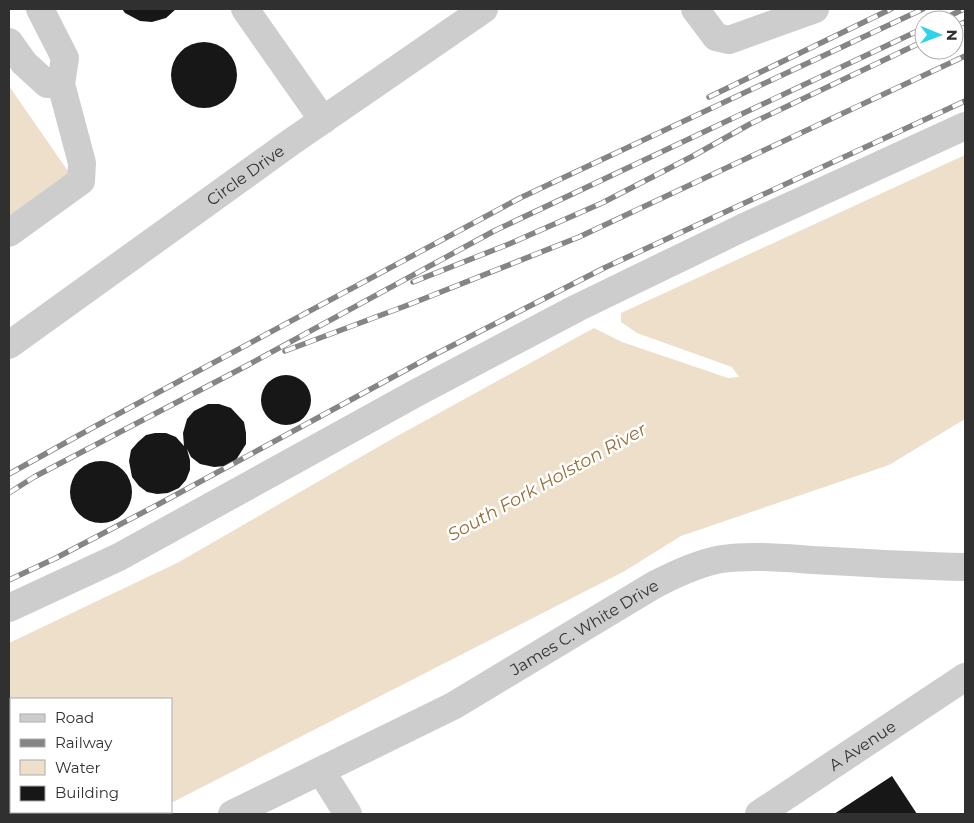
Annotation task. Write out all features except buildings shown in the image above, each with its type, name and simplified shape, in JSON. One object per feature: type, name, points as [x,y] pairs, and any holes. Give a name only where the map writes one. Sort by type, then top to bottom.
[{"type":"street","points":[[9,233],[81,181],[82,163],[62,84],[65,58],[40,9]]},
{"type":"street","points":[[244,9],[323,120]]},
{"type":"street","name":"Circle Drive","points":[[9,345],[323,120],[484,9]]},
{"type":"street","points":[[695,9],[716,37],[729,40],[815,9]]},
{"type":"street","points":[[9,42],[24,62],[47,84],[62,84]]},
{"type":"street","points":[[9,608],[119,557],[409,396],[576,308],[742,228],[965,126]]},
{"type":"street","name":"James C. White Drive","points":[[232,814],[453,706],[654,585],[678,573],[698,566],[720,560],[739,558],[965,566]]},
{"type":"street","name":"A Avenue","points":[[759,814],[965,677]]},
{"type":"street","points":[[321,771],[348,814]]},
{"type":"water","points":[[9,86],[70,174],[9,217]]},
{"type":"water","name":"South Fork Holston River","points":[[965,155],[965,419],[889,465],[681,536],[623,572],[172,802],[172,698],[10,698],[10,813],[152,813],[9,814],[9,643],[179,562],[390,440],[594,328],[622,342],[728,378],[739,377],[732,367],[637,333],[621,322],[621,313]]},
{"type":"railway","points":[[709,97],[891,9]]},
{"type":"railway","points":[[9,474],[520,198],[923,9]]},
{"type":"railway","points":[[9,493],[34,477],[248,365],[494,231],[914,33]]},
{"type":"railway","points":[[413,282],[509,244],[602,203],[750,124],[914,46]]},
{"type":"railway","points":[[285,351],[408,305],[579,237],[965,56]]},
{"type":"railway","points":[[9,580],[56,558],[159,504],[428,358],[604,268],[965,101]]}]
